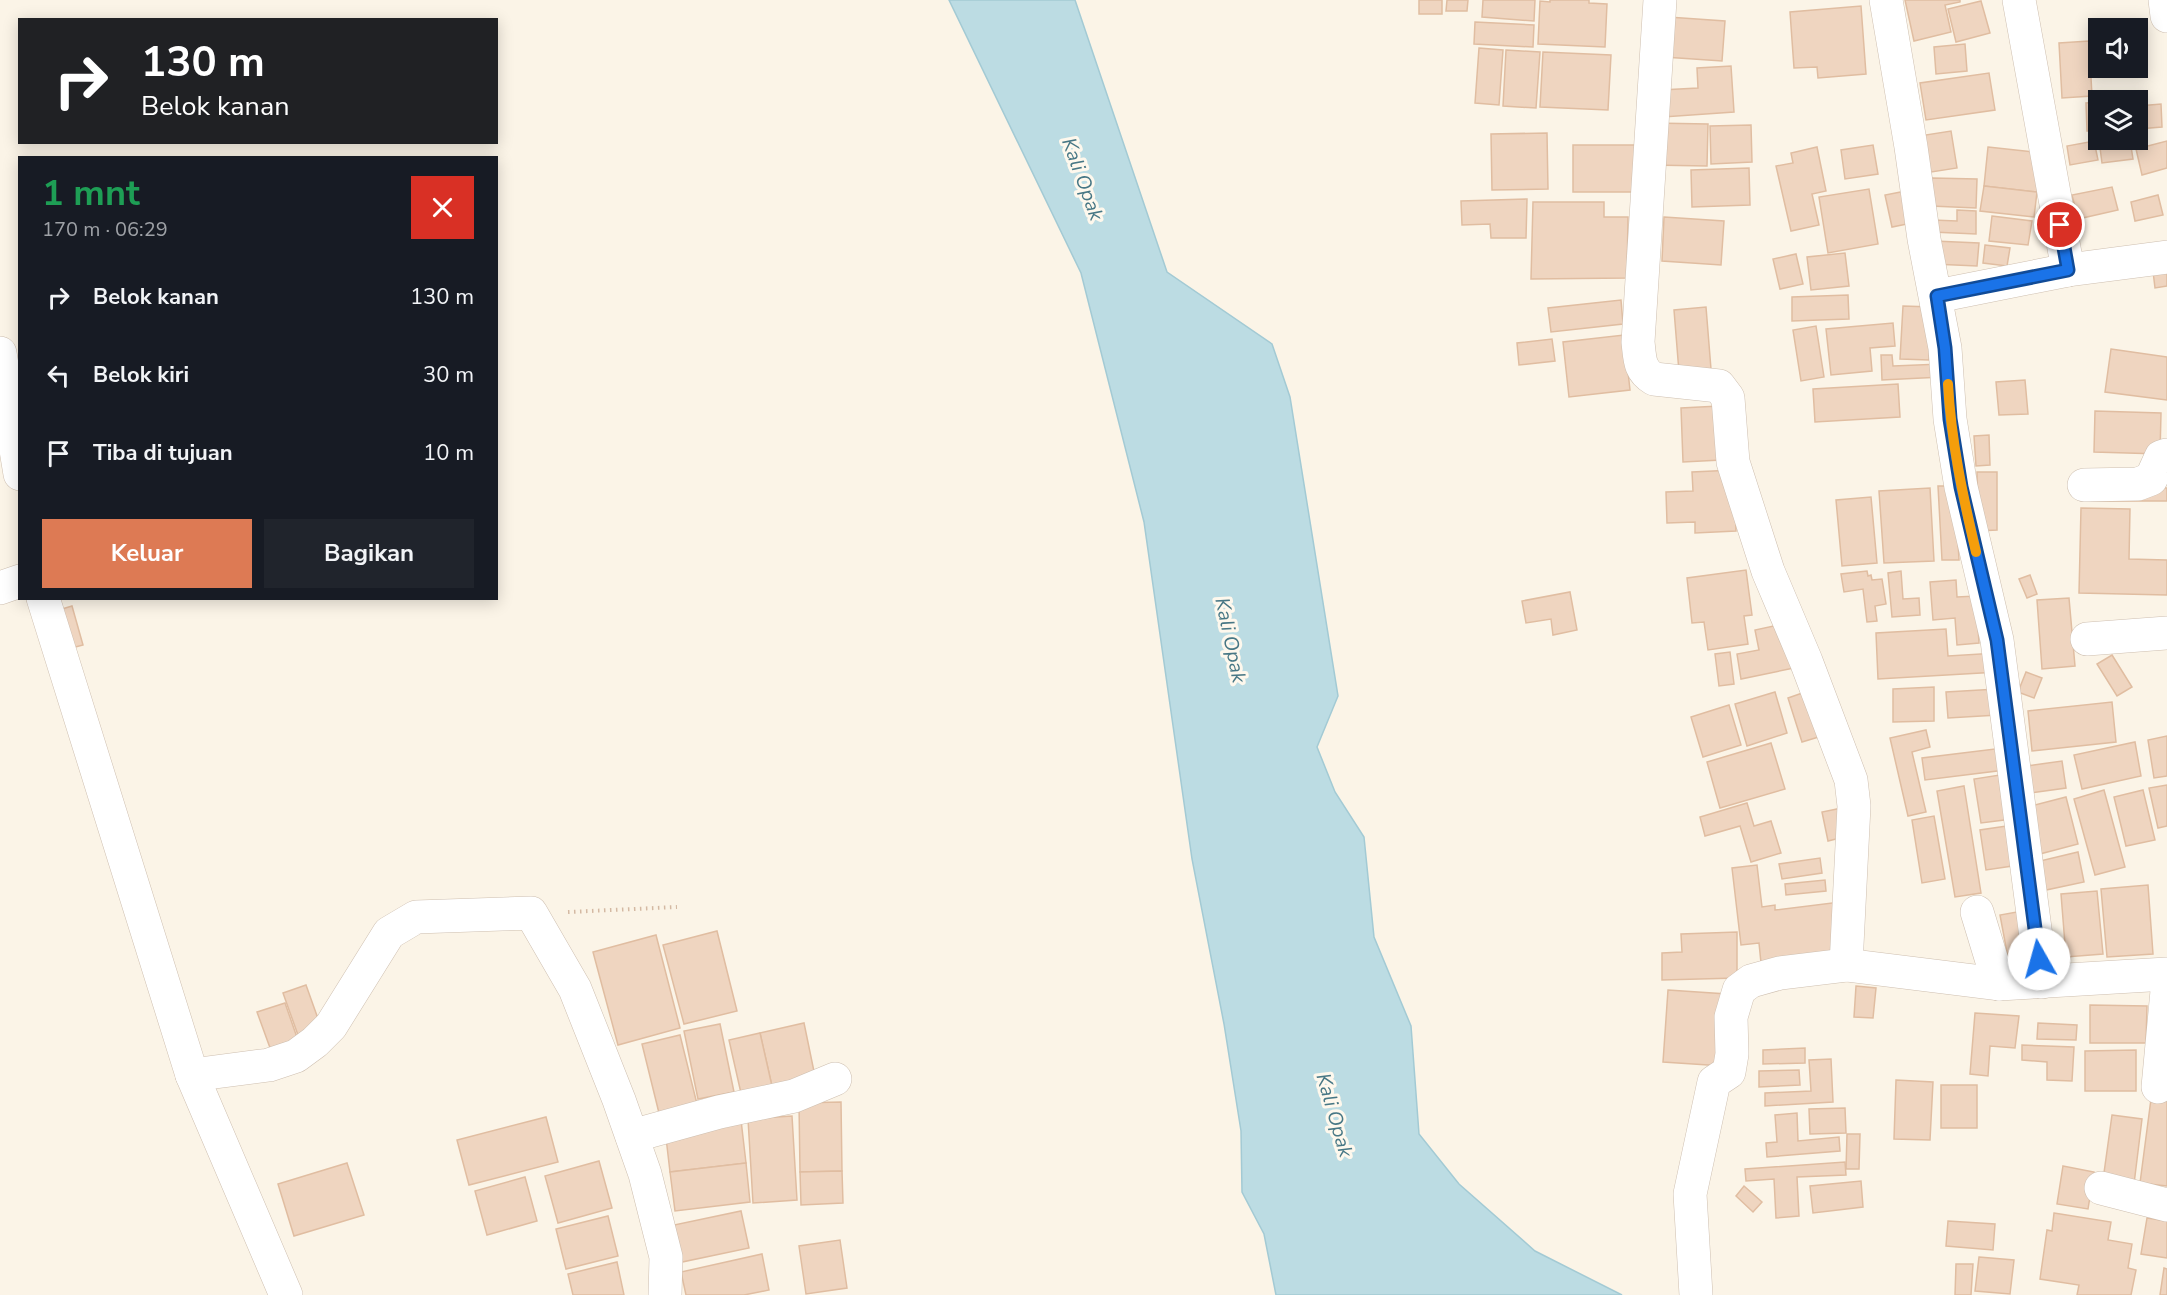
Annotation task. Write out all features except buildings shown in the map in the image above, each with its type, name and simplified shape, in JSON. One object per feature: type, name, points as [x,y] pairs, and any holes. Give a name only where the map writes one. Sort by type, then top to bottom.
[{"type":"street","points":[[1660,0],[1638,342],[1642,368],[1654,379],[1719,386],[1728,398],[1733,462],[1750,517],[1768,571],[1851,780],[1854,806],[1846,965]]},
{"type":"street","points":[[1886,0],[1924,239],[1937,296],[1945,348],[1950,419],[1961,487],[1997,640],[2042,982]]},
{"type":"street","points":[[2019,0],[2068,270]]},
{"type":"street","points":[[2165,0],[2167,16]]},
{"type":"street","points":[[1937,296],[2068,270],[2167,257]]},
{"type":"street","points":[[0,353],[18,462]]},
{"type":"street","points":[[2084,485],[2138,484],[2151,479],[2161,457],[2167,455]]},
{"type":"street","points":[[0,588],[18,582]]},
{"type":"street","points":[[44,600],[192,1075],[286,1295]]},
{"type":"street","points":[[2087,639],[2167,633]]},
{"type":"street","points":[[1977,912],[1999,984]]},
{"type":"street","points":[[192,1075],[269,1065],[296,1056],[315,1042],[330,1026],[389,933],[416,917],[531,913],[575,989],[632,1136],[645,1174],[666,1257],[665,1295]]},
{"type":"street","points":[[1696,1295],[1690,1194],[1714,1082],[1729,1072],[1732,1054],[1731,1017],[1739,990],[1751,981],[1780,974],[1846,965],[1999,984],[2167,974]]},
{"type":"street","points":[[2158,1087],[2167,991]]},
{"type":"street","points":[[632,1136],[719,1112],[794,1096],[835,1079]]},
{"type":"street","points":[[2101,1188],[2167,1205]]},
{"type":"path","points":[[531,913],[677,907]]},
{"type":"water","name":"Kali Opak","points":[[949,0],[1075,0],[1167,272],[1272,344],[1290,397],[1338,696],[1317,747],[1335,792],[1364,837],[1374,937],[1411,1026],[1419,1134],[1459,1184],[1535,1251],[1622,1295],[1276,1295],[1264,1234],[1242,1192],[1241,1131],[1224,1024],[1192,859],[1144,522],[1081,273]]},
{"type":"slow traffic","points":[[1948,384],[1950,419],[1961,487],[1976,552]]},
{"type":"route","points":[[2039,959],[1997,640],[1961,487],[1950,419],[1945,348],[1937,296],[2068,270],[2060,225]]}]
